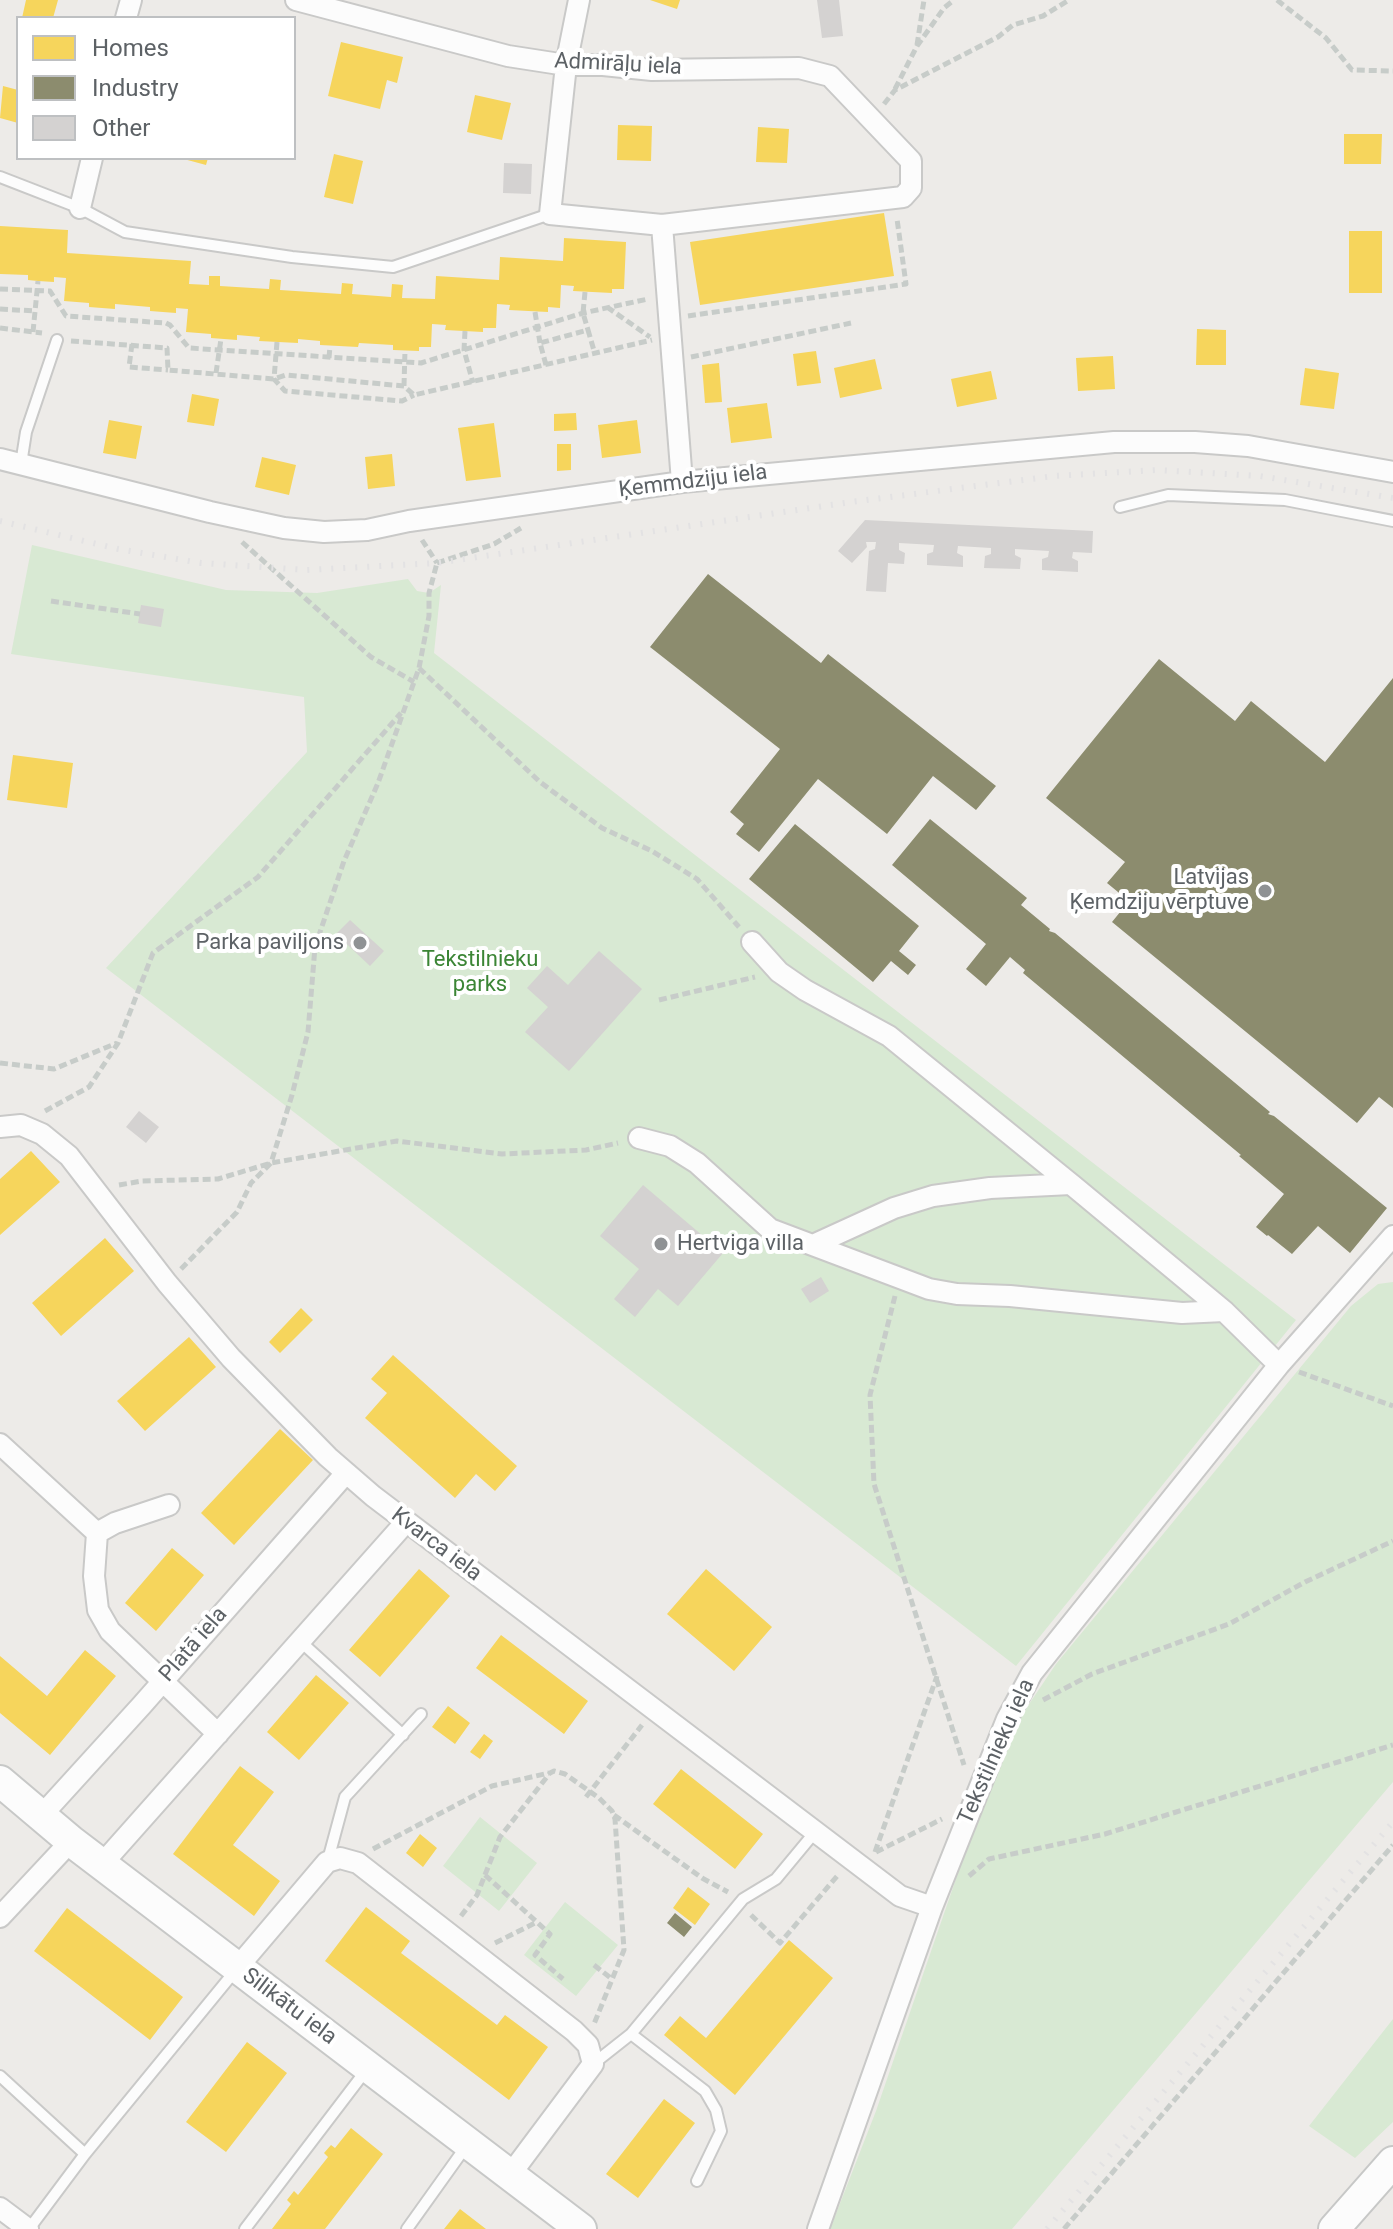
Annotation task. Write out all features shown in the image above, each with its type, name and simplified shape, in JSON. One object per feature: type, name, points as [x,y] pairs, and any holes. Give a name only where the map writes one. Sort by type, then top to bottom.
[{"type":"main road","name":"Silikātu iela","points":[[0,1781],[71,1841],[578,2228]]},
{"type":"main road","points":[[1334,2229],[1393,2162]]},
{"type":"street","name":"Admirāļu iela","points":[[296,0],[508,56],[566,65],[652,70],[799,68],[830,76],[911,161],[911,188],[903,197],[894,198]]},
{"type":"street","points":[[579,0],[566,65],[550,214],[662,225],[894,198]]},
{"type":"street","points":[[80,208],[92,160]]},
{"type":"street","points":[[662,225],[682,482]]},
{"type":"street","name":"Ķemmdziju iela","points":[[0,459],[210,512],[284,528],[324,532],[353,531],[682,482],[1141,442],[1248,446],[1393,472]]},
{"type":"street","points":[[752,942],[779,972],[805,990],[889,1036],[1224,1311],[1279,1365]]},
{"type":"street","name":"Kvarca iela","points":[[10,1126],[42,1134],[69,1156],[167,1283],[231,1358],[346,1473],[405,1523],[815,1832],[865,1856],[900,1896],[932,1907]]},
{"type":"street","points":[[639,1138],[670,1146],[697,1163],[770,1229],[929,1289],[1182,1313],[1224,1311]]},
{"type":"street","points":[[813,1245],[894,1208],[933,1196],[990,1188],[1071,1184]]},
{"type":"street","name":"Tekstilnieku iela","points":[[818,2229],[932,1907],[1007,1719],[1032,1673],[1279,1365],[1393,1236]]},
{"type":"street","points":[[0,1444],[97,1533]]},
{"type":"street","name":"Platā iela","points":[[41,1816],[346,1473]]},
{"type":"street","points":[[97,1533],[115,1523],[169,1505]]},
{"type":"street","points":[[102,1864],[405,1523]]},
{"type":"street","points":[[97,1533],[94,1576],[98,1610],[110,1631],[218,1734]]},
{"type":"street","points":[[0,1917],[71,1841]]},
{"type":"street","points":[[237,1968],[327,1862],[340,1858],[358,1863],[588,2045],[593,2064],[510,2175]]},
{"type":"street","points":[[0,2208],[29,2229]]},
{"type":"lane","points":[[0,177],[80,208],[125,232],[292,257],[393,267],[550,214]]},
{"type":"lane","points":[[21,464],[26,432],[57,340]]},
{"type":"lane","points":[[1120,507],[1168,495],[1270,500],[1393,521]]},
{"type":"lane","points":[[300,1641],[403,1735]]},
{"type":"lane","points":[[327,1862],[345,1797],[421,1714]]},
{"type":"lane","points":[[593,2064],[631,2034],[741,1902],[776,1879],[815,1832]]},
{"type":"lane","points":[[29,2229],[85,2154],[237,1968]]},
{"type":"lane","points":[[631,2034],[705,2091],[716,2110],[721,2131],[697,2181]]},
{"type":"lane","points":[[245,2229],[368,2067]]},
{"type":"lane","points":[[0,2076],[85,2154]]},
{"type":"lane","points":[[407,2229],[468,2143]]},
{"type":"path","points":[[917,46],[924,0]]},
{"type":"path","points":[[872,121],[895,90],[917,46],[944,8],[954,0]]},
{"type":"path","points":[[895,90],[998,37],[1013,25],[1043,16],[1069,0]]},
{"type":"path","points":[[1277,0],[1326,38],[1352,70],[1393,71]]},
{"type":"path","points":[[671,318],[906,284],[894,198]]},
{"type":"path","points":[[0,328],[36,332],[38,281]]},
{"type":"path","points":[[0,289],[50,291],[65,319],[97,318],[170,325],[189,348],[421,363],[583,313],[669,295]]},
{"type":"path","points":[[585,292],[583,313],[595,354]]},
{"type":"path","points":[[277,342],[274,379],[285,391],[402,401],[414,395],[652,340],[607,307]]},
{"type":"path","points":[[97,318],[98,308]]},
{"type":"path","points":[[0,309],[35,311]]},
{"type":"path","points":[[158,322],[159,312]]},
{"type":"path","points":[[535,312],[546,365]]},
{"type":"path","points":[[674,361],[851,323]]},
{"type":"path","points":[[540,343],[588,330]]},
{"type":"path","points":[[465,331],[464,350],[473,383]]},
{"type":"path","points":[[216,373],[221,339]]},
{"type":"path","points":[[57,340],[167,348],[168,370]]},
{"type":"path","points":[[132,344],[129,367],[274,379],[286,375],[404,386],[414,395]]},
{"type":"path","points":[[329,358],[330,346]]},
{"type":"path","points":[[404,386],[405,350]]},
{"type":"path","points":[[210,512],[371,657],[414,682]]},
{"type":"path","points":[[198,1252],[237,1212],[251,1183],[271,1163],[308,1032],[315,947],[344,861],[378,783],[419,668],[429,616],[429,593],[437,563],[494,544],[534,521]]},
{"type":"path","points":[[51,601],[140,614]]},
{"type":"path","points":[[419,668],[540,782],[602,828],[652,851],[697,879],[752,942]]},
{"type":"path","points":[[10,1126],[89,1087],[118,1043],[153,953],[258,877],[404,710]]},
{"type":"path","points":[[659,1000],[779,972]]},
{"type":"path","points":[[0,1063],[54,1069],[118,1043]]},
{"type":"path","points":[[94,1188],[142,1181],[218,1179],[271,1163],[397,1141],[502,1154],[586,1150],[639,1138]]},
{"type":"path","points":[[358,1863],[377,1845],[463,1799],[492,1786],[554,1771],[565,1774],[608,1806],[613,1814],[741,1902],[780,1943],[865,1856],[975,1799],[874,1484],[870,1395],[899,1279]]},
{"type":"path","points":[[1279,1365],[1393,1406]]},
{"type":"path","points":[[1007,1719],[1092,1674],[1229,1624],[1305,1582],[1393,1541]]},
{"type":"path","points":[[865,1856],[937,1676]]},
{"type":"path","points":[[588,1794],[654,1710]]},
{"type":"path","points":[[966,1878],[989,1859],[1105,1834],[1393,1745]]},
{"type":"path","points":[[448,1933],[477,1895],[500,1837],[550,1773]]},
{"type":"path","points":[[583,2040],[592,2028],[624,1950],[613,1814]]},
{"type":"path","points":[[1064,2229],[1393,1845]]},
{"type":"path","points":[[485,1875],[550,1934],[535,1955],[563,1979]]},
{"type":"path","points":[[474,1953],[537,1922]]},
{"type":"path","points":[[594,1965],[612,1979]]},
{"type":"green space","name":"Tekstilnieku parks","points":[[32,545],[226,590],[317,593],[408,579],[417,591],[429,593],[441,585],[434,653],[1296,1320],[1016,1666],[106,968],[307,752],[304,697],[11,654]]},
{"type":"green space","points":[[1393,1282],[1393,1782],[1012,2229],[830,2229],[876,2111],[979,1812],[1013,1728],[1056,1664],[1351,1306],[1378,1284]]},
{"type":"green space","points":[[480,1817],[537,1863],[499,1911],[443,1866]]},
{"type":"green space","points":[[565,1902],[618,1945],[576,1996],[524,1955]]},
{"type":"green space","points":[[1393,2019],[1393,2122],[1355,2158],[1309,2126]]},
{"type":"building: Homes","points":[[26,0],[58,0],[54,16],[22,16]]},
{"type":"building: Homes","points":[[650,0],[680,0],[677,9]]},
{"type":"building: Homes","points":[[341,42],[403,57],[397,83],[387,80],[380,109],[328,96]]},
{"type":"building: Homes","points":[[3,86],[16,89],[16,122],[0,118]]},
{"type":"building: Homes","points":[[475,95],[511,103],[502,140],[467,132]]},
{"type":"building: Homes","points":[[618,125],[652,126],[651,161],[617,160]]},
{"type":"building: Homes","points":[[758,127],[789,129],[787,163],[756,162]]},
{"type":"building: Homes","points":[[1344,134],[1382,134],[1381,164],[1344,164]]},
{"type":"building: Homes","points":[[334,154],[363,161],[353,204],[324,197]]},
{"type":"building: Homes","points":[[187,160],[207,160],[206,165]]},
{"type":"building: Homes","points":[[884,213],[894,276],[700,305],[690,242]]},
{"type":"building: Homes","points":[[0,226],[68,230],[67,253],[191,261],[189,284],[209,285],[209,276],[220,276],[220,286],[269,289],[270,279],[281,280],[280,290],[341,294],[342,283],[353,284],[352,294],[391,297],[392,284],[403,285],[402,298],[435,299],[436,276],[499,280],[500,257],[563,261],[564,238],[626,242],[624,289],[612,289],[612,293],[573,291],[574,286],[561,285],[560,308],[548,307],[548,312],[509,310],[510,305],[497,304],[496,328],[483,328],[483,332],[445,330],[446,325],[432,324],[431,347],[419,347],[419,351],[393,350],[393,345],[320,345],[320,341],[298,339],[298,343],[259,341],[260,337],[237,335],[237,340],[211,338],[211,334],[186,332],[188,309],[176,308],[176,313],[115,304],[115,309],[89,307],[89,303],[64,301],[66,278],[54,277],[54,282],[28,280],[28,275],[0,274]]},
{"type":"building: Homes","points":[[1349,231],[1382,231],[1382,293],[1349,293]]},
{"type":"building: Homes","points":[[1197,329],[1226,330],[1226,365],[1196,365]]},
{"type":"building: Homes","points":[[816,351],[821,383],[797,386],[793,354]]},
{"type":"building: Homes","points":[[1113,356],[1115,389],[1078,391],[1076,358]]},
{"type":"building: Homes","points":[[875,359],[882,389],[840,398],[834,368]]},
{"type":"building: Homes","points":[[719,363],[722,402],[705,403],[702,365]]},
{"type":"building: Homes","points":[[1305,368],[1339,373],[1334,409],[1300,405]]},
{"type":"building: Homes","points":[[991,371],[997,399],[957,407],[951,379]]},
{"type":"building: Homes","points":[[192,394],[219,399],[214,426],[187,422]]},
{"type":"building: Homes","points":[[767,403],[772,438],[731,443],[727,408]]},
{"type":"building: Homes","points":[[576,413],[577,430],[554,431],[554,414]]},
{"type":"building: Homes","points":[[109,420],[142,426],[136,459],[103,453]]},
{"type":"building: Homes","points":[[637,420],[641,453],[602,458],[598,425]]},
{"type":"building: Homes","points":[[494,423],[501,477],[466,481],[458,428]]},
{"type":"building: Homes","points":[[557,444],[571,444],[571,470],[557,471]]},
{"type":"building: Homes","points":[[392,454],[395,486],[368,489],[365,457]]},
{"type":"building: Homes","points":[[262,457],[296,465],[289,495],[255,487]]},
{"type":"building: Homes","points":[[13,755],[73,763],[67,808],[7,800]]},
{"type":"building: Homes","points":[[31,1151],[60,1182],[0,1235],[0,1179]]},
{"type":"building: Homes","points":[[105,1238],[134,1271],[61,1336],[32,1303]]},
{"type":"building: Homes","points":[[301,1308],[313,1320],[280,1353],[269,1342]]},
{"type":"building: Homes","points":[[189,1337],[216,1367],[145,1431],[117,1401]]},
{"type":"building: Homes","points":[[393,1355],[517,1466],[495,1491],[476,1474],[455,1498],[365,1418],[387,1393],[371,1379]]},
{"type":"building: Homes","points":[[280,1429],[313,1460],[234,1545],[201,1513]]},
{"type":"building: Homes","points":[[172,1548],[204,1575],[156,1631],[125,1603]]},
{"type":"building: Homes","points":[[419,1569],[450,1596],[380,1677],[349,1650]]},
{"type":"building: Homes","points":[[706,1569],[772,1627],[734,1671],[667,1614]]},
{"type":"building: Homes","points":[[501,1635],[588,1701],[564,1734],[476,1668]]},
{"type":"building: Homes","points":[[85,1650],[116,1676],[50,1755],[0,1713],[0,1656],[47,1696]]},
{"type":"building: Homes","points":[[316,1675],[349,1703],[299,1760],[267,1732]]},
{"type":"building: Homes","points":[[448,1706],[470,1723],[455,1744],[432,1727]]},
{"type":"building: Homes","points":[[484,1734],[493,1741],[480,1759],[470,1752]]},
{"type":"building: Homes","points":[[240,1766],[274,1792],[233,1845],[280,1881],[254,1916],[173,1854]]},
{"type":"building: Homes","points":[[681,1769],[763,1834],[735,1869],[653,1804]]},
{"type":"building: Homes","points":[[420,1834],[437,1848],[423,1867],[406,1853]]},
{"type":"building: Homes","points":[[688,1887],[710,1904],[695,1925],[673,1908]]},
{"type":"building: Homes","points":[[366,1907],[410,1941],[401,1953],[497,2025],[505,2015],[548,2047],[509,2100],[325,1961]]},
{"type":"building: Homes","points":[[67,1908],[183,1997],[150,2040],[34,1951]]},
{"type":"building: Homes","points":[[789,1940],[833,1978],[735,2095],[664,2035],[680,2016],[706,2038]]},
{"type":"building: Homes","points":[[247,2042],[287,2073],[226,2152],[186,2122]]},
{"type":"building: Homes","points":[[664,2099],[695,2123],[638,2198],[606,2174]]},
{"type":"building: Homes","points":[[351,2128],[383,2154],[325,2229],[272,2229],[291,2204],[287,2200],[294,2191],[298,2195],[328,2157],[324,2153],[331,2145],[335,2148]]},
{"type":"building: Homes","points":[[460,2209],[486,2229],[444,2229]]},
{"type":"building: Industry","points":[[708,574],[821,663],[828,654],[996,786],[976,810],[933,776],[887,834],[818,779],[759,852],[736,834],[744,824],[730,812],[780,749],[650,647]]},
{"type":"building: Industry","name":"Latvijas Ķemdziju vērptuve","points":[[1159,659],[1235,721],[1251,701],[1325,762],[1393,678],[1393,1108],[1379,1097],[1357,1123],[1112,922],[1129,901],[1107,883],[1125,862],[1046,798]]},
{"type":"building: Industry","points":[[930,819],[1027,898],[1021,905],[1049,931],[1270,1112],[1268,1114],[1387,1208],[1350,1253],[1318,1226],[1292,1254],[1256,1227],[1284,1194],[1023,973],[1025,970],[1010,957],[986,986],[966,969],[986,944],[892,865]]},
{"type":"building: Industry","points":[[795,824],[919,926],[899,951],[916,965],[908,975],[891,961],[873,982],[749,879]]},
{"type":"building: Industry","points":[[675,1913],[692,1927],[684,1937],[667,1923]]},
{"type":"building: Other","points":[[817,0],[839,0],[843,36],[822,38]]},
{"type":"building: Other","points":[[504,163],[532,164],[531,194],[503,193]]},
{"type":"building: Other","points":[[865,520],[1093,531],[1092,553],[1073,552],[1072,558],[1078,561],[1078,572],[1042,570],[1042,559],[1048,557],[1049,551],[1015,549],[1015,555],[1021,558],[1020,569],[984,568],[985,556],[991,554],[991,548],[958,546],[957,553],[963,556],[963,567],[927,565],[927,554],[933,552],[934,545],[899,543],[899,550],[905,553],[904,564],[888,563],[886,592],[866,591],[869,551],[875,549],[876,542],[866,542],[867,547],[852,563],[838,551]]},
{"type":"building: Other","points":[[141,605],[164,609],[161,627],[138,623]]},
{"type":"building: Other","name":"Parka paviljons","points":[[350,920],[384,951],[370,966],[336,934]]},
{"type":"building: Other","points":[[599,951],[642,989],[569,1071],[525,1032],[548,1007],[527,988],[547,966],[568,985]]},
{"type":"building: Other","points":[[139,1111],[159,1127],[146,1143],[126,1127]]},
{"type":"building: Other","name":"Hertviga villa","points":[[643,1185],[723,1253],[678,1306],[658,1289],[635,1317],[614,1299],[639,1269],[600,1236]]},
{"type":"building: Other","points":[[821,1277],[829,1291],[810,1303],[801,1289]]},
{"type":"railway","points":[[0,521],[118,549],[201,563],[307,570],[437,563],[851,502],[1054,476],[1157,470],[1260,476],[1393,498]]},
{"type":"railway","points":[[1047,2229],[1393,1822]]},
{"type":"place","name":"Latvijas Ķemdziju vērptuve","points":[[1265,891]]},
{"type":"place","name":"Parka paviljons","points":[[360,943]]},
{"type":"place","name":"Hertviga villa","points":[[661,1244]]}]
